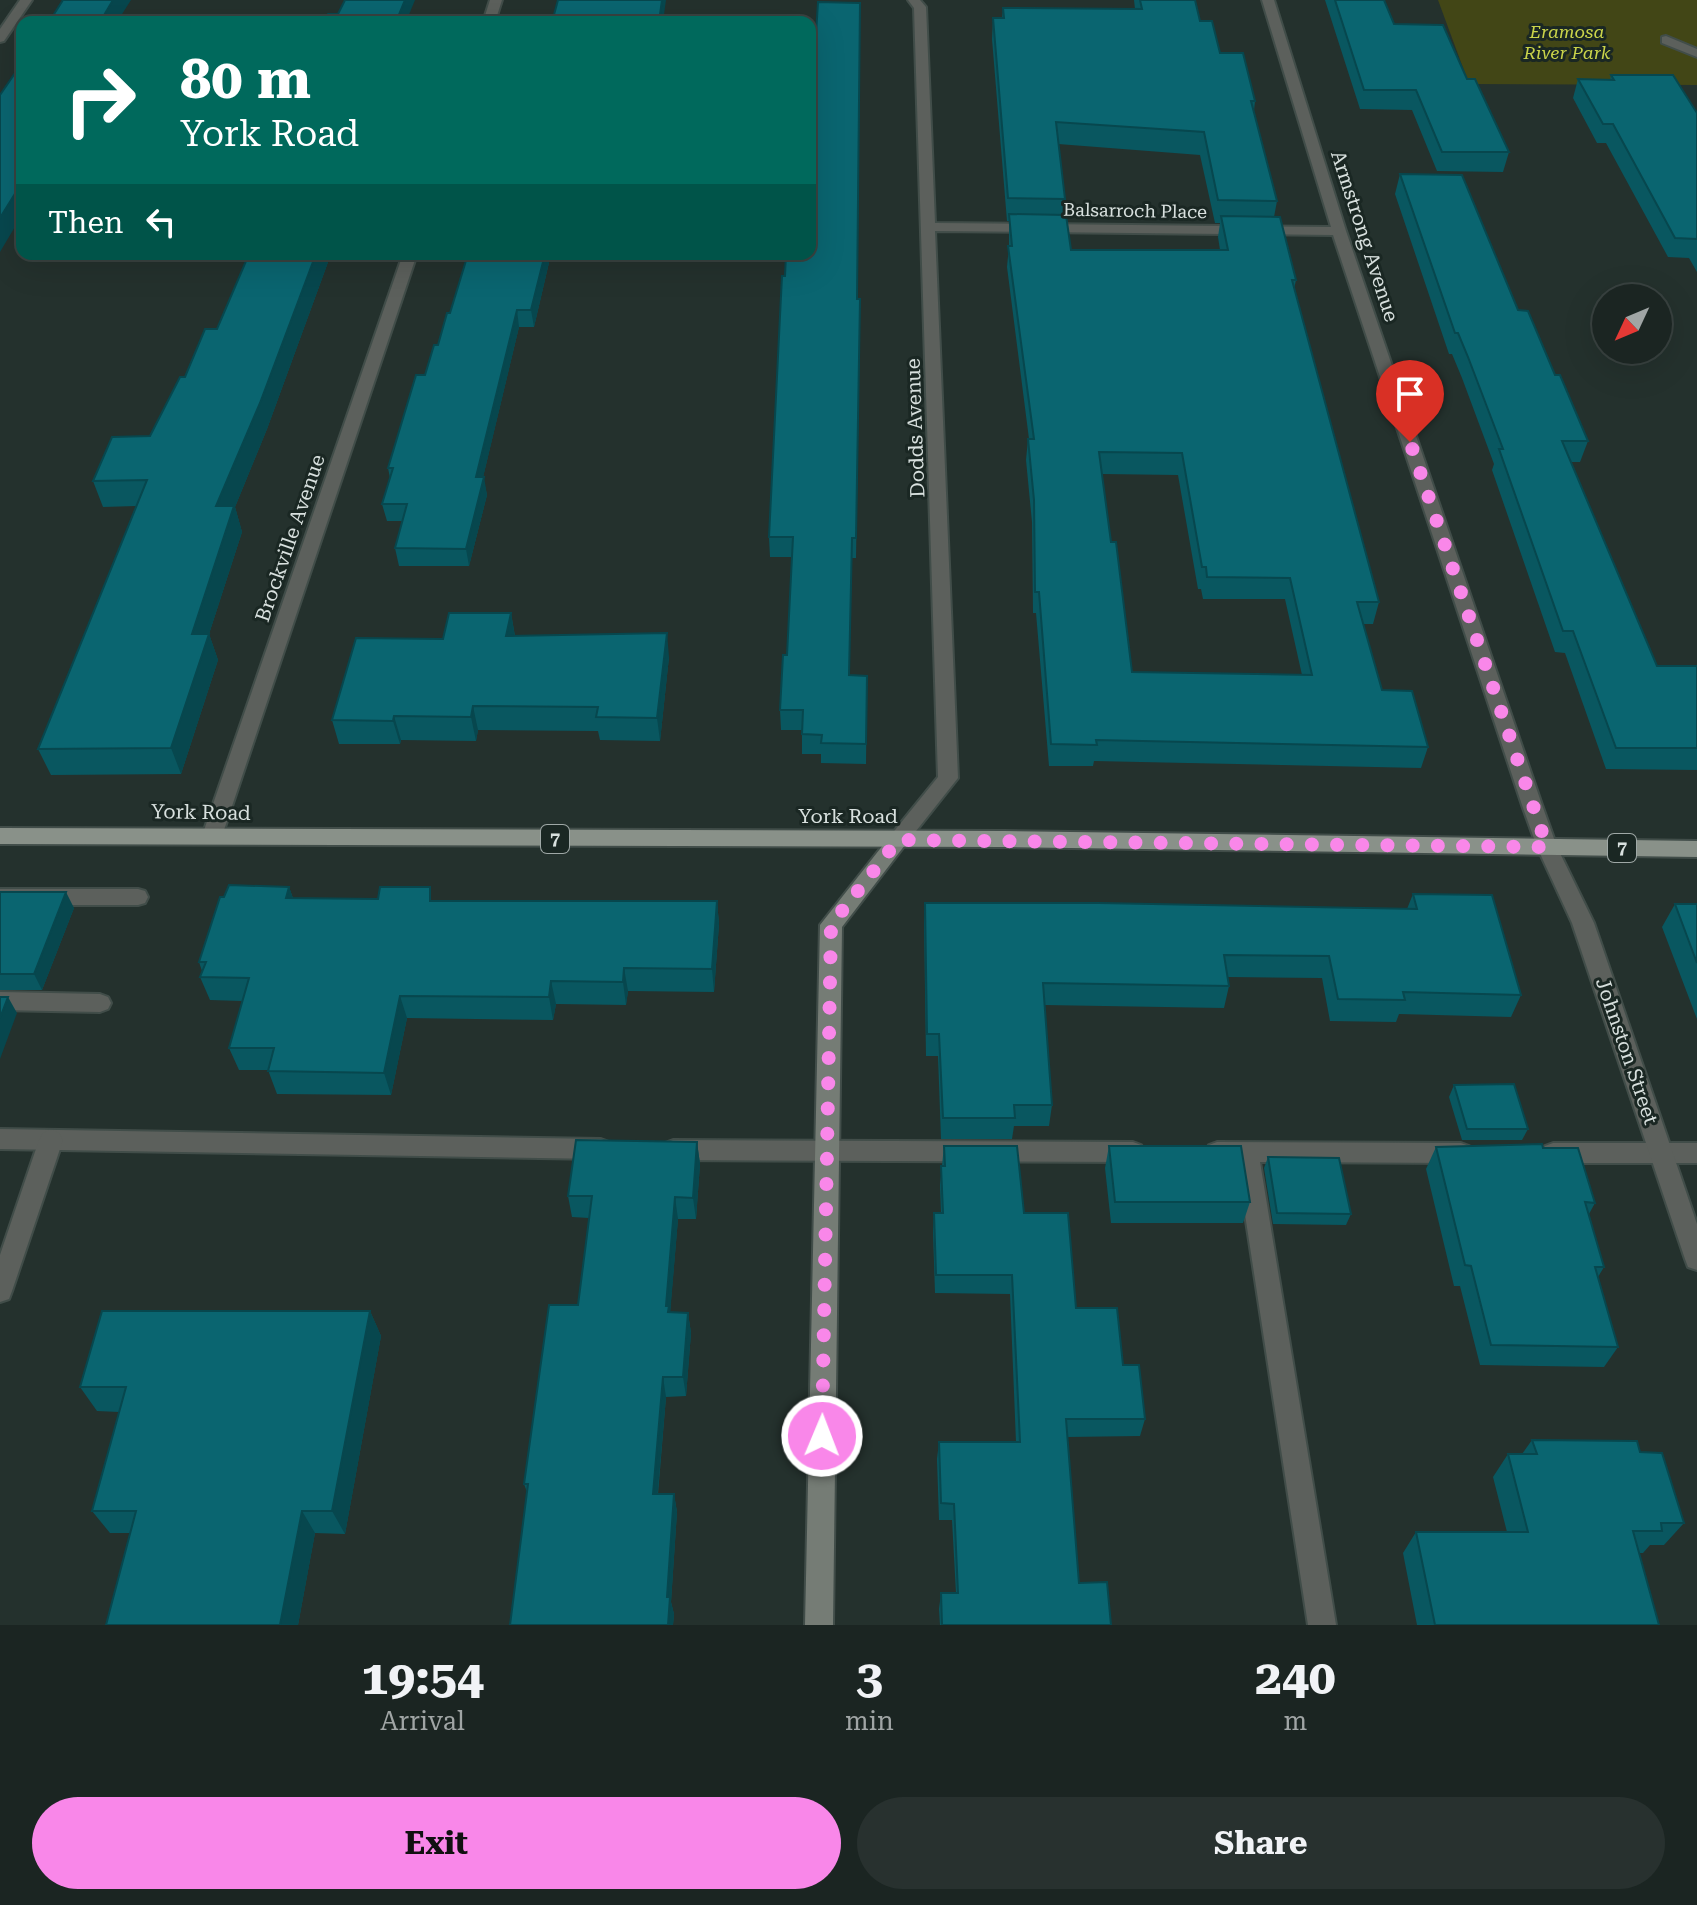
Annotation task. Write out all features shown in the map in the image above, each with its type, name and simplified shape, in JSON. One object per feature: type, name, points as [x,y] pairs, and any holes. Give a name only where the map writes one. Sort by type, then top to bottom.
[{"type":"main road","name":"York Road","points":[[0,836],[898,840],[1697,849]]},
{"type":"street","points":[[0,38],[6,20],[26,0]]},
{"type":"street","name":"Dodds Avenue","points":[[898,840],[948,778],[931,227],[920,7],[914,0]]},
{"type":"street","name":"Armstrong Avenue","points":[[1268,0],[1339,231],[1547,847]]},
{"type":"street","points":[[1666,40],[1697,53]]},
{"type":"street","name":"Balsarroch Place","points":[[931,227],[1339,231]]},
{"type":"street","name":"Brockville Avenue","points":[[212,836],[408,260]]},
{"type":"street","points":[[819,1625],[831,925],[898,840]]},
{"type":"street","name":"Johnston Street","points":[[1547,847],[1583,923],[1697,1259]]},
{"type":"street","points":[[0,897],[138,897]]},
{"type":"street","points":[[0,1001],[100,1003]]},
{"type":"street","points":[[0,1139],[826,1152],[1154,1152]]},
{"type":"street","points":[[0,1291],[51,1140]]},
{"type":"street","points":[[1200,1152],[1487,1153]]},
{"type":"street","points":[[1247,1152],[1322,1625]]},
{"type":"street","points":[[1535,1153],[1697,1153]]},
{"type":"green space","name":"Eramosa River Park","points":[[1438,0],[1697,0],[1697,85],[1469,84]]},
{"type":"building","points":[[63,0],[113,0],[104,16],[53,16]]},
{"type":"building","points":[[345,0],[405,0],[398,16],[327,16],[338,14]]},
{"type":"building","points":[[558,0],[662,0],[660,16],[554,16]]},
{"type":"building","points":[[1140,0],[1195,0],[1200,21],[1212,21],[1220,53],[1243,53],[1255,101],[1251,101],[1277,201],[1218,200],[1204,132],[1056,122],[1065,199],[1008,198],[993,18],[1004,18],[1003,8],[1142,9]]},
{"type":"building","points":[[1335,0],[1384,0],[1394,24],[1443,25],[1467,79],[1475,79],[1509,152],[1442,152],[1416,90],[1364,90]]},
{"type":"building","points":[[818,2],[860,3],[857,299],[860,299],[856,538],[852,538],[849,675],[867,676],[866,744],[821,743],[822,735],[802,734],[803,710],[780,710],[783,655],[787,655],[793,537],[769,537],[782,276],[785,276],[786,260],[816,260]]},
{"type":"building","points":[[16,72],[16,192],[0,218],[0,95]]},
{"type":"building","points":[[1611,75],[1673,75],[1697,113],[1697,239],[1675,238],[1613,124],[1603,124],[1578,79],[1614,80]]},
{"type":"building","points":[[1400,174],[1462,175],[1518,310],[1528,311],[1588,441],[1562,441],[1657,666],[1697,666],[1697,748],[1616,748],[1573,631],[1563,631],[1499,449],[1503,449],[1468,357],[1458,333],[1455,333]]},
{"type":"building","points":[[1009,214],[1066,215],[1071,250],[1228,250],[1221,216],[1280,217],[1296,280],[1292,280],[1379,602],[1357,602],[1382,690],[1412,691],[1428,747],[1096,740],[1097,745],[1051,744],[1039,592],[1035,592],[1034,500],[1028,439],[1034,439],[1008,246],[1012,246]],"holes":[[[1099,452],[1182,453],[1202,567],[1206,567],[1207,577],[1290,578],[1312,675],[1132,672],[1116,542],[1111,542]]]},
{"type":"building","points":[[246,260],[314,260],[260,403],[216,506],[234,506],[192,634],[209,634],[171,748],[38,749],[147,480],[93,481],[112,437],[150,436],[180,377],[185,377],[205,329],[217,329]]},
{"type":"building","points":[[466,260],[544,260],[531,310],[517,310],[476,477],[484,477],[466,549],[395,548],[407,504],[382,504],[393,468],[388,468],[416,375],[425,375],[434,345],[438,345],[447,313],[450,313]]},
{"type":"building","points":[[449,613],[511,613],[506,636],[667,633],[657,718],[596,717],[598,707],[473,706],[471,717],[394,716],[393,721],[332,720],[356,638],[443,639]]},
{"type":"building","points":[[229,885],[289,887],[286,898],[378,899],[380,887],[430,887],[430,901],[717,901],[712,969],[624,968],[623,982],[551,981],[549,997],[400,996],[384,1073],[268,1071],[274,1048],[229,1048],[249,978],[200,977],[206,962],[199,962],[220,897],[224,897]]},
{"type":"building","points":[[0,892],[66,892],[34,974],[0,974]]},
{"type":"building","points":[[1413,894],[1492,895],[1521,995],[1403,992],[1405,1000],[1338,999],[1329,956],[1224,955],[1229,986],[1043,983],[1052,1105],[1014,1105],[1015,1118],[943,1118],[939,1034],[927,1034],[925,903],[1417,909]]},
{"type":"building","points":[[1675,904],[1697,904],[1697,963]]},
{"type":"building","points":[[0,997],[8,997],[0,1018]]},
{"type":"building","points":[[1514,1084],[1528,1129],[1467,1129],[1454,1085]]},
{"type":"building","points":[[576,1140],[697,1142],[693,1198],[675,1197],[666,1306],[669,1306],[668,1312],[688,1313],[683,1377],[663,1377],[653,1494],[674,1494],[668,1625],[510,1625],[528,1484],[524,1484],[549,1305],[578,1305],[592,1196],[568,1196]]},
{"type":"building","points":[[1542,1144],[1543,1148],[1578,1148],[1595,1203],[1585,1202],[1604,1267],[1595,1267],[1618,1347],[1491,1345],[1471,1266],[1465,1265],[1436,1147]]},
{"type":"building","points":[[944,1146],[1017,1146],[1024,1213],[1068,1213],[1076,1308],[1117,1308],[1123,1365],[1139,1365],[1145,1419],[1066,1419],[1079,1583],[1107,1582],[1111,1625],[942,1625],[941,1593],[958,1593],[954,1504],[941,1503],[939,1442],[1020,1442],[1012,1275],[936,1275],[934,1213],[943,1213],[941,1166],[945,1166]]},
{"type":"building","points":[[1109,1146],[1241,1146],[1250,1202],[1115,1202]]},
{"type":"building","points":[[1268,1157],[1339,1158],[1351,1214],[1277,1213]]},
{"type":"building","points":[[102,1311],[370,1311],[332,1511],[302,1511],[280,1625],[106,1625],[136,1511],[92,1511],[126,1387],[80,1387]]},
{"type":"building","points":[[1532,1440],[1637,1441],[1640,1452],[1662,1453],[1684,1523],[1661,1523],[1662,1531],[1633,1531],[1659,1625],[1435,1625],[1416,1532],[1528,1532],[1508,1454],[1537,1454]]},
{"type":"route","points":[[822,1436],[831,925],[898,840],[1547,847],[1410,442]]}]
